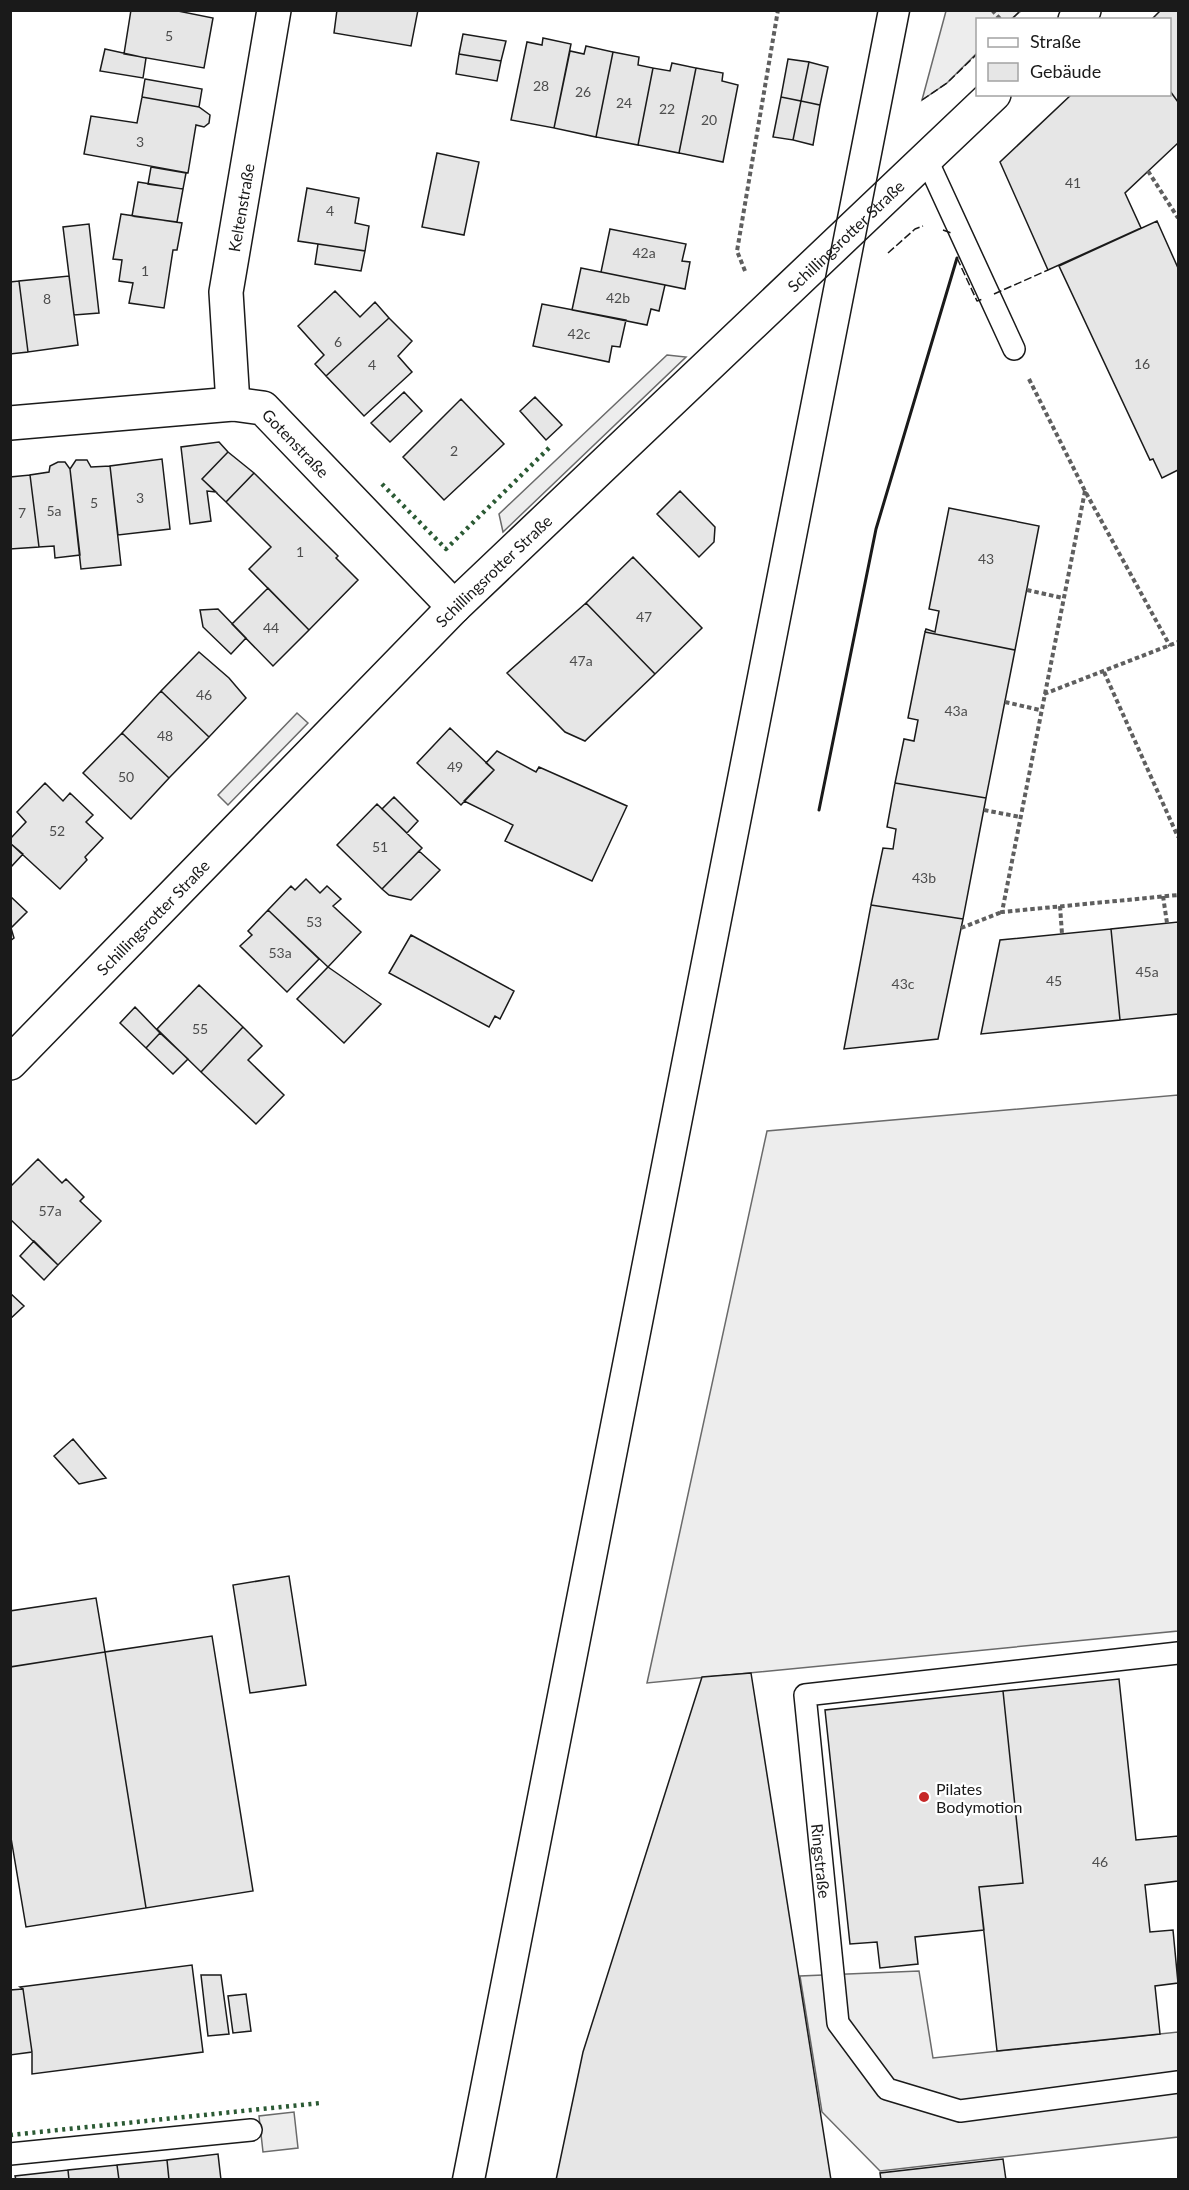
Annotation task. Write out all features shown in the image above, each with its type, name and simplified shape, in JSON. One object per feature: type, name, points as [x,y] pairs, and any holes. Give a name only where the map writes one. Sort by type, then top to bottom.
[{"type":"street","name":"Keltenstraße","points":[[233,404],[226,292],[274,10]]},
{"type":"street","name":"Schillingsrotter Straße","points":[[10,1063],[454,607],[992,96]]},
{"type":"street","name":"Gotenstraße","points":[[10,423],[233,404],[263,408],[454,607]]},
{"type":"lane","points":[[926,158],[1014,349]]},
{"type":"lane","name":"Ringstraße","points":[[1179,1653],[805,1695],[838,2023],[888,2089],[960,2110],[1179,2082]]},
{"type":"lane","points":[[10,2154],[251,2130]]},
{"type":"path","points":[[745,272],[737,251],[778,10]]},
{"type":"path","points":[[1148,171],[1179,218]]},
{"type":"path","points":[[1014,349],[1085,491],[1170,646]]},
{"type":"path","points":[[1002,912],[1043,694],[1085,491]]},
{"type":"path","points":[[1027,590],[1063,598]]},
{"type":"path","points":[[1043,694],[1179,642]]},
{"type":"path","points":[[1104,672],[1179,837]]},
{"type":"path","points":[[1005,702],[1040,710]]},
{"type":"path","points":[[984,810],[1020,817]]},
{"type":"path","points":[[961,928],[1002,912],[1179,895]]},
{"type":"path","points":[[1163,896],[1167,923]]},
{"type":"path","points":[[1060,906],[1062,934]]},
{"type":"shaded area","points":[[946,11],[1021,11],[1012,18],[976,18],[976,54],[947,83],[922,100]]},
{"type":"shaded area","points":[[667,355],[686,357],[503,532],[499,514]]},
{"type":"shaded area","points":[[297,713],[308,723],[228,805],[218,795]]},
{"type":"shaded area","points":[[1178,1095],[1178,1631],[647,1683],[767,1131]]},
{"type":"shaded area","points":[[919,1971],[933,2058],[1178,2032],[1178,2137],[880,2171],[822,2112],[800,1976]]},
{"type":"shaded area","points":[[294,2112],[298,2148],[263,2152],[259,2116]]},
{"type":"building","points":[[131,10],[173,10],[213,18],[204,68],[124,54]]},
{"type":"building","points":[[337,10],[418,10],[411,46],[334,33]]},
{"type":"building","points":[[1161,10],[1178,10],[1178,102],[1171,92],[1171,18],[1153,18]]},
{"type":"building","points":[[463,34],[506,41],[501,61],[459,54]]},
{"type":"building","points":[[543,38],[571,44],[554,128],[511,120],[527,42],[542,45]]},
{"type":"building","points":[[586,46],[613,52],[596,137],[554,128],[570,51],[584,54]]},
{"type":"building","points":[[105,49],[146,58],[143,78],[100,71]]},
{"type":"building","points":[[613,52],[639,57],[638,65],[653,68],[638,145],[596,137]]},
{"type":"building","points":[[459,54],[501,61],[497,81],[456,74]]},
{"type":"building","points":[[788,59],[809,62],[801,101],[781,97]]},
{"type":"building","points":[[809,62],[828,67],[820,105],[801,101]]},
{"type":"building","points":[[672,63],[696,68],[679,153],[638,145],[653,68],[670,71]]},
{"type":"building","points":[[696,68],[723,73],[722,81],[738,85],[723,162],[679,153]]},
{"type":"building","points":[[145,79],[202,89],[199,107],[142,97]]},
{"type":"building","points":[[1171,92],[1178,102],[1178,143],[1125,193],[1141,228],[1048,270],[1000,162],[1070,96],[1171,96]]},
{"type":"building","points":[[142,97],[199,107],[210,115],[209,123],[204,127],[196,125],[188,173],[84,154],[91,116],[137,123]]},
{"type":"building","points":[[781,97],[801,101],[793,140],[773,137]]},
{"type":"building","points":[[801,101],[820,105],[813,145],[793,140]]},
{"type":"building","points":[[437,153],[479,162],[464,235],[422,227]]},
{"type":"building","points":[[151,167],[186,173],[183,189],[148,184]]},
{"type":"building","points":[[138,182],[183,189],[177,222],[132,216]]},
{"type":"building","points":[[307,188],[359,198],[355,223],[369,226],[365,251],[298,241]]},
{"type":"building","points":[[121,214],[182,223],[177,250],[173,250],[164,308],[129,303],[133,283],[119,281],[122,260],[113,259]]},
{"type":"building","points":[[1157,221],[1178,268],[1178,470],[1162,478],[1153,459],[1150,460],[1059,266]]},
{"type":"building","points":[[89,224],[99,313],[74,315],[63,227]]},
{"type":"building","points":[[610,229],[686,244],[682,261],[690,262],[685,289],[601,272]]},
{"type":"building","points":[[318,244],[365,251],[361,271],[315,264]]},
{"type":"building","points":[[581,268],[665,285],[659,311],[651,309],[647,325],[572,310]]},
{"type":"building","points":[[69,276],[78,345],[28,352],[19,281]]},
{"type":"building","points":[[19,281],[28,352],[10,354],[10,282]]},
{"type":"building","points":[[335,291],[360,317],[375,302],[389,318],[326,376],[315,364],[324,355],[298,326]]},
{"type":"building","points":[[542,304],[626,320],[620,347],[612,346],[609,362],[533,346]]},
{"type":"building","points":[[389,318],[412,341],[398,356],[412,372],[364,416],[326,376]]},
{"type":"building","points":[[404,392],[422,411],[390,442],[371,423]]},
{"type":"building","points":[[535,397],[562,425],[546,440],[520,411]]},
{"type":"building","points":[[461,399],[504,444],[444,500],[403,457]]},
{"type":"building","points":[[219,442],[228,452],[202,479],[216,492],[207,491],[211,521],[190,524],[181,447]]},
{"type":"building","points":[[228,452],[254,473],[226,502],[202,479]]},
{"type":"building","points":[[162,459],[170,529],[118,535],[110,466]]},
{"type":"building","points":[[76,460],[87,460],[91,467],[110,466],[121,565],[81,569],[70,469]]},
{"type":"building","points":[[58,462],[65,462],[70,469],[80,555],[55,558],[54,546],[39,547],[30,475],[49,472],[50,466]]},
{"type":"building","points":[[254,473],[338,556],[336,558],[358,580],[309,630],[249,569],[271,547],[226,502]]},
{"type":"building","points":[[30,475],[39,547],[10,549],[10,477]]},
{"type":"building","points":[[680,491],[715,527],[714,542],[699,557],[657,514]]},
{"type":"building","points":[[949,508],[1039,526],[1015,650],[925,632],[926,629],[935,632],[939,611],[929,609]]},
{"type":"building","points":[[633,557],[702,628],[655,674],[586,603]]},
{"type":"building","points":[[268,588],[309,630],[273,666],[232,624]]},
{"type":"building","points":[[586,603],[655,674],[585,741],[565,732],[507,673]]},
{"type":"building","points":[[218,609],[246,638],[231,654],[203,627],[200,610]]},
{"type":"building","points":[[925,632],[1015,650],[986,798],[895,783],[904,739],[914,741],[918,720],[908,718]]},
{"type":"building","points":[[199,652],[229,678],[246,698],[209,737],[161,691]]},
{"type":"building","points":[[161,691],[209,737],[169,778],[122,733]]},
{"type":"building","points":[[450,728],[494,770],[461,805],[417,763]]},
{"type":"building","points":[[122,733],[169,778],[131,819],[83,773]]},
{"type":"building","points":[[497,751],[536,772],[539,767],[627,806],[592,881],[505,841],[513,825],[464,801],[494,770],[486,763]]},
{"type":"building","points":[[45,783],[63,801],[70,793],[93,815],[86,822],[103,838],[85,857],[87,860],[60,889],[10,843],[10,839],[26,822],[17,812]]},
{"type":"building","points":[[895,783],[986,798],[963,919],[871,905],[883,848],[893,849],[896,829],[887,827]]},
{"type":"building","points":[[394,797],[418,821],[407,833],[382,809]]},
{"type":"building","points":[[377,804],[422,848],[382,889],[337,845]]},
{"type":"building","points":[[10,843],[23,854],[10,868]]},
{"type":"building","points":[[419,851],[440,870],[411,900],[389,895],[382,889]]},
{"type":"building","points":[[306,879],[320,893],[327,886],[341,899],[333,906],[361,932],[328,967],[268,910],[291,886],[295,890]]},
{"type":"building","points":[[10,896],[27,912],[11,928],[14,938],[10,941]]},
{"type":"building","points":[[871,905],[963,919],[938,1039],[844,1049]]},
{"type":"building","points":[[268,910],[319,959],[287,992],[240,946],[252,935],[248,931]]},
{"type":"building","points":[[1178,922],[1178,1014],[1120,1020],[1111,929]]},
{"type":"building","points":[[1111,929],[1120,1020],[981,1034],[1000,940]]},
{"type":"building","points":[[411,935],[514,991],[500,1019],[495,1016],[489,1027],[389,973]]},
{"type":"building","points":[[328,967],[381,1004],[344,1043],[297,999]]},
{"type":"building","points":[[199,985],[243,1027],[201,1072],[157,1029]]},
{"type":"building","points":[[135,1007],[160,1033],[146,1048],[120,1023]]},
{"type":"building","points":[[243,1027],[262,1046],[248,1060],[284,1095],[256,1124],[201,1072]]},
{"type":"building","points":[[160,1033],[188,1059],[173,1074],[146,1048]]},
{"type":"building","points":[[38,1159],[62,1183],[66,1179],[84,1197],[80,1201],[101,1221],[58,1265],[10,1219],[10,1187]]},
{"type":"building","points":[[34,1241],[58,1265],[44,1280],[20,1256]]},
{"type":"building","points":[[10,1293],[24,1306],[10,1319]]},
{"type":"building","points":[[73,1439],[106,1478],[79,1484],[54,1456]]},
{"type":"building","points":[[289,1576],[306,1685],[250,1693],[233,1585]]},
{"type":"building","points":[[96,1598],[105,1652],[10,1667],[10,1611]]},
{"type":"building","points":[[212,1636],[253,1891],[146,1908],[105,1652]]},
{"type":"building","points":[[105,1652],[146,1908],[26,1927],[10,1832],[10,1667]]},
{"type":"building","points":[[751,1673],[831,2180],[556,2180],[583,2052],[702,1677]]},
{"type":"building","points":[[1119,1679],[1136,1840],[1178,1836],[1178,1881],[1145,1885],[1150,1932],[1173,1930],[1178,1983],[1155,1986],[1160,2034],[997,2051],[979,1887],[1023,1883],[1003,1691]]},
{"type":"building","name":"Pilates Bodymotion","points":[[1003,1691],[1023,1883],[979,1887],[984,1930],[915,1937],[918,1964],[880,1968],[877,1942],[850,1944],[825,1710]]},
{"type":"building","points":[[192,1965],[203,2052],[32,2074],[32,2052],[23,1989],[20,1987]]},
{"type":"building","points":[[201,1975],[221,1975],[229,2034],[208,2036]]},
{"type":"building","points":[[23,1989],[32,2052],[10,2055],[10,1990]]},
{"type":"building","points":[[246,1994],[251,2031],[233,2033],[228,1996]]},
{"type":"building","points":[[218,2154],[221,2180],[169,2180],[167,2160]]},
{"type":"building","points":[[1003,2159],[1006,2180],[881,2180],[880,2173]]},
{"type":"building","points":[[167,2160],[169,2180],[119,2180],[117,2165]]},
{"type":"building","points":[[117,2165],[119,2180],[69,2180],[68,2170]]},
{"type":"building","points":[[68,2170],[69,2180],[16,2180],[15,2176]]},
{"type":"tram line","points":[[452,2180],[878,10]]},
{"type":"tram line","points":[[485,2180],[910,10]]},
{"type":"hedge","points":[[382,484],[446,549],[550,447]]},
{"type":"hedge","points":[[10,2135],[320,2103]]},
{"type":"fence","points":[[1013,18],[1021,10]]},
{"type":"fence","points":[[922,100],[947,83],[976,55]]},
{"type":"fence","points":[[888,253],[915,229],[923,226]]},
{"type":"fence","points":[[943,230],[951,233]]},
{"type":"fence","points":[[957,258],[977,301],[983,299]]},
{"type":"fence","points":[[994,294],[1048,270]]},
{"type":"wall","points":[[819,810],[876,529],[957,258]]},
{"type":"place","name":"Pilates Bodymotion","points":[[924,1797]]}]
